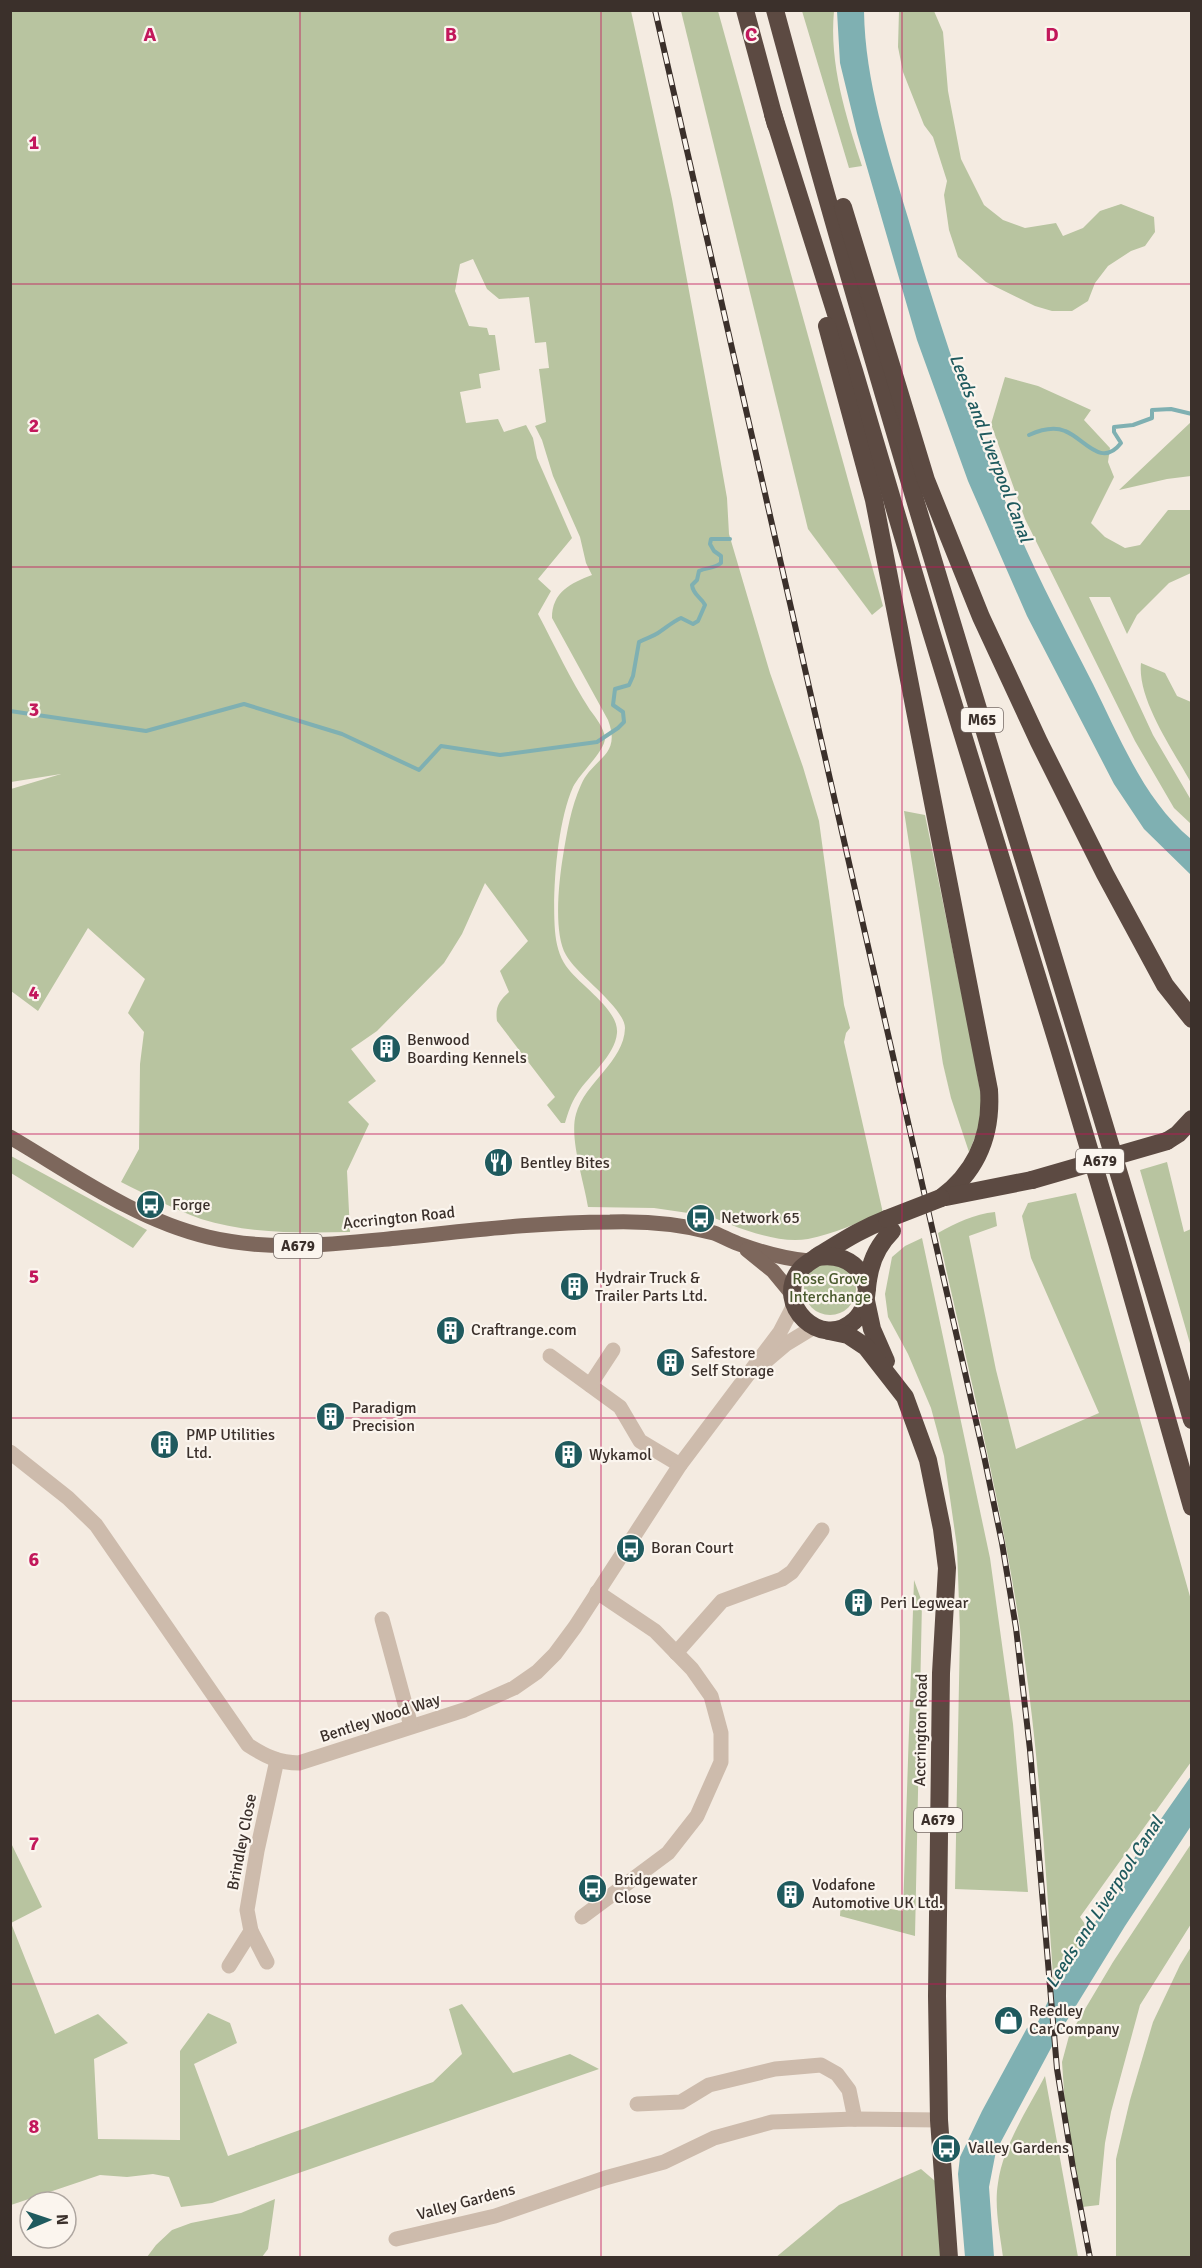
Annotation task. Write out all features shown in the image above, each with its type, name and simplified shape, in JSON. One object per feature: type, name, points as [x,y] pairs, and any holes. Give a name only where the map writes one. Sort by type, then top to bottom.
[{"type":"highway","name":"M65","points":[[744,10],[773,114],[854,371],[1117,1243],[1191,1507]]},
{"type":"highway","name":"M65","points":[[776,15],[895,433],[1109,1139],[1191,1420]]},
{"type":"highway","points":[[776,15],[807,88],[926,480],[977,606],[1039,742],[1105,874],[1166,985],[1191,1019]]},
{"type":"highway","points":[[773,114],[804,244],[871,488],[989,1090],[991,1110],[982,1150],[958,1186],[937,1204]]},
{"type":"highway","name":"A679","points":[[1167,1141],[1191,1119]]},
{"type":"highway","name":"A679","points":[[889,1225],[869,1274],[867,1295],[861,1313],[853,1323],[842,1329],[822,1329],[798,1314],[793,1300],[796,1276],[813,1259],[840,1241],[889,1225],[937,1204],[1167,1141],[1191,1137]]},
{"type":"highway","name":"A679","points":[[813,1259],[829,1255],[848,1260],[864,1277],[867,1295]]},
{"type":"highway","name":"Accrington Road","points":[[867,1295],[872,1329],[916,1426],[928,1460],[942,1529],[947,1568],[941,1673],[936,1918],[939,2120],[949,2258]]},
{"type":"highway","name":"Accrington Road","points":[[822,1329],[848,1335],[866,1347],[900,1389]]},
{"type":"main road","name":"Accrington Road","points":[[10,1137],[99,1190],[156,1220],[208,1237],[245,1243],[291,1246],[333,1244],[539,1224],[640,1222],[715,1234],[741,1245],[791,1260],[813,1259]]},
{"type":"main road","name":"Accrington Road","points":[[741,1245],[773,1271],[793,1300]]},
{"type":"street","name":"Bentley Wood Way","points":[[10,1452],[68,1498],[96,1525],[248,1745],[266,1757],[299,1763],[464,1710],[514,1688],[537,1672],[555,1654],[680,1465],[780,1332],[793,1300]]},
{"type":"street","name":"Bentley Wood Way","points":[[746,1379],[786,1344],[822,1329]]},
{"type":"street","points":[[590,1385],[613,1350]]},
{"type":"street","points":[[550,1356],[620,1407],[640,1441],[680,1465]]},
{"type":"street","points":[[676,1653],[722,1602],[782,1579],[792,1572],[822,1530]]},
{"type":"street","points":[[582,1917],[668,1853],[698,1816],[720,1762],[721,1733],[711,1696],[692,1669],[655,1631],[597,1592]]},
{"type":"street","points":[[382,1619],[411,1726]]},
{"type":"street","name":"Brindley Close","points":[[267,1962],[251,1931],[247,1910],[277,1760]]},
{"type":"street","points":[[229,1966],[251,1931]]},
{"type":"street","points":[[637,2104],[681,2102],[710,2085],[775,2069],[821,2065],[837,2073],[849,2090],[855,2119]]},
{"type":"street","name":"Valley Gardens","points":[[396,2239],[495,2216],[605,2178],[664,2162],[714,2138],[772,2122],[855,2119],[939,2120]]},
{"type":"green space","points":[[10,11],[631,11],[672,199],[727,498],[729,534],[770,673],[819,821],[844,1005],[850,1028],[844,1042],[883,1213],[827,1234],[795,1240],[753,1233],[701,1212],[695,1214],[654,1208],[588,1207],[574,1135],[576,1114],[587,1092],[618,1051],[625,1028],[623,1020],[609,1001],[566,955],[559,934],[559,892],[561,866],[575,802],[586,776],[609,749],[611,732],[608,720],[552,618],[555,601],[559,595],[570,585],[592,575],[586,563],[580,537],[553,476],[542,440],[535,426],[546,422],[539,369],[549,368],[546,342],[535,343],[529,297],[499,299],[487,289],[473,259],[460,264],[455,291],[469,326],[487,328],[489,335],[495,335],[500,370],[479,374],[481,388],[460,392],[466,423],[498,419],[504,432],[526,425],[533,438],[537,458],[572,538],[538,579],[551,591],[538,614],[605,738],[597,756],[576,781],[563,819],[559,838],[554,898],[555,931],[558,949],[566,966],[612,1015],[617,1033],[612,1050],[575,1097],[565,1123],[561,1123],[547,1105],[555,1097],[497,1021],[498,1005],[509,992],[500,971],[528,941],[485,883],[462,934],[444,963],[377,1031],[351,1049],[376,1081],[348,1102],[369,1124],[347,1171],[350,1232],[275,1232],[237,1228],[180,1211],[121,1182],[139,1149],[140,1064],[144,1032],[128,1013],[145,979],[88,928],[38,1011],[11,991],[11,789],[61,774],[11,782]]},
{"type":"green space","points":[[681,11],[718,11],[883,606],[872,615],[808,529]]},
{"type":"green space","points":[[802,11],[834,11],[836,70],[862,166],[849,168]]},
{"type":"green space","points":[[899,11],[934,11],[943,32],[948,91],[961,159],[984,205],[1003,220],[1025,228],[1056,223],[1063,236],[1083,228],[1100,211],[1121,204],[1154,217],[1155,232],[1145,246],[1131,251],[1108,266],[1095,283],[1088,301],[1072,311],[1052,311],[1035,306],[986,282],[958,257],[949,230],[944,195],[947,181],[933,137],[924,125],[903,72],[898,47]]},
{"type":"green space","points":[[1005,377],[1038,386],[1091,410],[1084,420],[1110,448],[1108,462],[1114,477],[1091,523],[1105,537],[1125,548],[1140,545],[1168,510],[1191,510],[1191,573],[1169,583],[1137,615],[1127,634],[1110,597],[1089,597],[1153,735],[1191,800],[1191,824],[1174,808],[1135,741],[1025,519],[991,424]]},
{"type":"green space","points":[[1191,422],[1191,476],[1119,490]]},
{"type":"green space","points":[[1141,663],[1165,673],[1177,696],[1191,702],[1191,783],[1151,709],[1141,677]]},
{"type":"green space","points":[[904,811],[925,815],[973,1049],[982,1103],[979,1127],[969,1152],[951,1098],[943,1064]]},
{"type":"green space","points":[[11,1156],[147,1230],[133,1248],[11,1173]]},
{"type":"green space","points":[[1167,1162],[1184,1232],[1191,1229],[1191,1347],[1140,1170]]},
{"type":"green space","points":[[1076,1193],[1191,1600],[1191,1762],[1080,1917],[1090,1931],[1054,1989],[1030,1696],[1016,1602],[974,1391],[938,1233],[965,1220],[995,1212],[997,1226],[969,1236],[996,1370],[1016,1449],[1099,1413],[1031,1258],[1022,1216],[1028,1203]]},
{"type":"green space","points":[[922,1238],[990,1558],[1013,1724],[1028,1892],[955,1889],[960,1632],[957,1547],[944,1456],[931,1408],[908,1354],[888,1317],[885,1294],[892,1257],[905,1246]]},
{"type":"green space","name":"Rose Grove Interchange","points":[[825,1263],[835,1263],[849,1270],[856,1289],[849,1308],[835,1315],[825,1315],[815,1311],[808,1304],[804,1294],[804,1284],[808,1274],[815,1267]]},
{"type":"green space","points":[[914,1580],[922,1602],[915,1936],[840,1916],[841,1901],[903,1911]]},
{"type":"green space","points":[[11,1843],[42,1907],[11,1923]]},
{"type":"green space","points":[[1191,1844],[1191,1924],[1140,2005],[1111,2112],[1105,2143],[1099,2205],[1082,2207],[1066,2120],[1062,2062],[1069,2036],[1113,1962]]},
{"type":"green space","points":[[11,1923],[55,2034],[98,2014],[128,2043],[94,2059],[98,2139],[180,2140],[180,2051],[208,2013],[230,2023],[237,2043],[194,2064],[228,2156],[433,2082],[462,2054],[449,2009],[462,2004],[513,2073],[570,2054],[599,2069],[212,2203],[181,2207],[169,2177],[153,2174],[127,2177],[100,2175],[56,2190],[18,2190],[18,2203],[11,2205]]},
{"type":"green space","points":[[1191,1947],[1191,2257],[1116,2257],[1116,2159],[1130,2100],[1153,2022]]},
{"type":"green space","points":[[1045,2076],[1078,2257],[1003,2257],[997,2201],[1001,2169],[1017,2128]]},
{"type":"green space","points":[[921,2169],[935,2181],[943,2257],[775,2258],[839,2205]]},
{"type":"green space","points":[[275,2199],[268,2249],[262,2257],[147,2257],[172,2230],[191,2223],[241,2213]]},
{"type":"water","points":[[837,11],[864,11],[868,64],[893,167],[971,414],[1001,491],[1044,588],[1134,767],[1160,806],[1191,839],[1191,875],[1144,829],[1114,784],[1027,616],[968,481],[917,340],[857,133],[840,63]]},
{"type":"water","points":[[1191,1776],[1191,1826],[1125,1926],[1058,2035],[996,2151],[989,2187],[994,2257],[965,2257],[958,2174],[960,2157],[1027,2028],[1037,2024],[1054,1989],[1140,1849]]},
{"type":"waterway","points":[[1029,435],[1047,429],[1065,431],[1093,449],[1106,453],[1114,450],[1121,443],[1114,432],[1114,427],[1133,425],[1152,418],[1152,410],[1171,409],[1192,414]]},
{"type":"waterway","points":[[10,711],[146,731],[244,704],[342,734],[419,770],[441,746],[500,755],[597,742],[624,722],[623,712],[613,705],[615,689],[629,685],[633,676],[639,642],[681,618],[693,624],[698,621],[705,605],[692,585],[697,580],[699,571],[721,563],[721,556],[710,544],[711,539],[730,539]]},
{"type":"railway","points":[[655,10],[1002,1543],[1016,1628],[1030,1750],[1057,2069],[1090,2258]]},
{"type":"place","name":"Benwood Boarding Kennels","points":[[386,1049]]},
{"type":"place","name":"Bentley Bites","points":[[499,1163]]},
{"type":"place","name":"Forge","points":[[151,1205]]},
{"type":"place","name":"Network 65","points":[[700,1218]]},
{"type":"place","name":"Hydrair Truck & Trailer Parts Ltd.","points":[[574,1287]]},
{"type":"place","name":"Craftrange.com","points":[[450,1330]]},
{"type":"place","name":"Safestore Self Storage","points":[[670,1362]]},
{"type":"place","name":"Paradigm Precision","points":[[331,1417]]},
{"type":"place","name":"PMP Utilities Ltd.","points":[[165,1444]]},
{"type":"place","name":"Wykamol","points":[[568,1455]]},
{"type":"place","name":"Boran Court","points":[[630,1548]]},
{"type":"place","name":"Peri Legwear","points":[[859,1603]]},
{"type":"place","name":"Bridgewater Close","points":[[593,1889]]},
{"type":"place","name":"Vodafone Automotive UK Ltd.","points":[[791,1894]]},
{"type":"place","name":"Reedley Car Company","points":[[1008,2020]]},
{"type":"place","name":"Valley Gardens","points":[[947,2148]]},
{"type":"water label","name":"Leeds and Liverpool Canal","points":[[991,448]]},
{"type":"water label","name":"Leeds and Liverpool Canal","points":[[1104,1902]]}]
